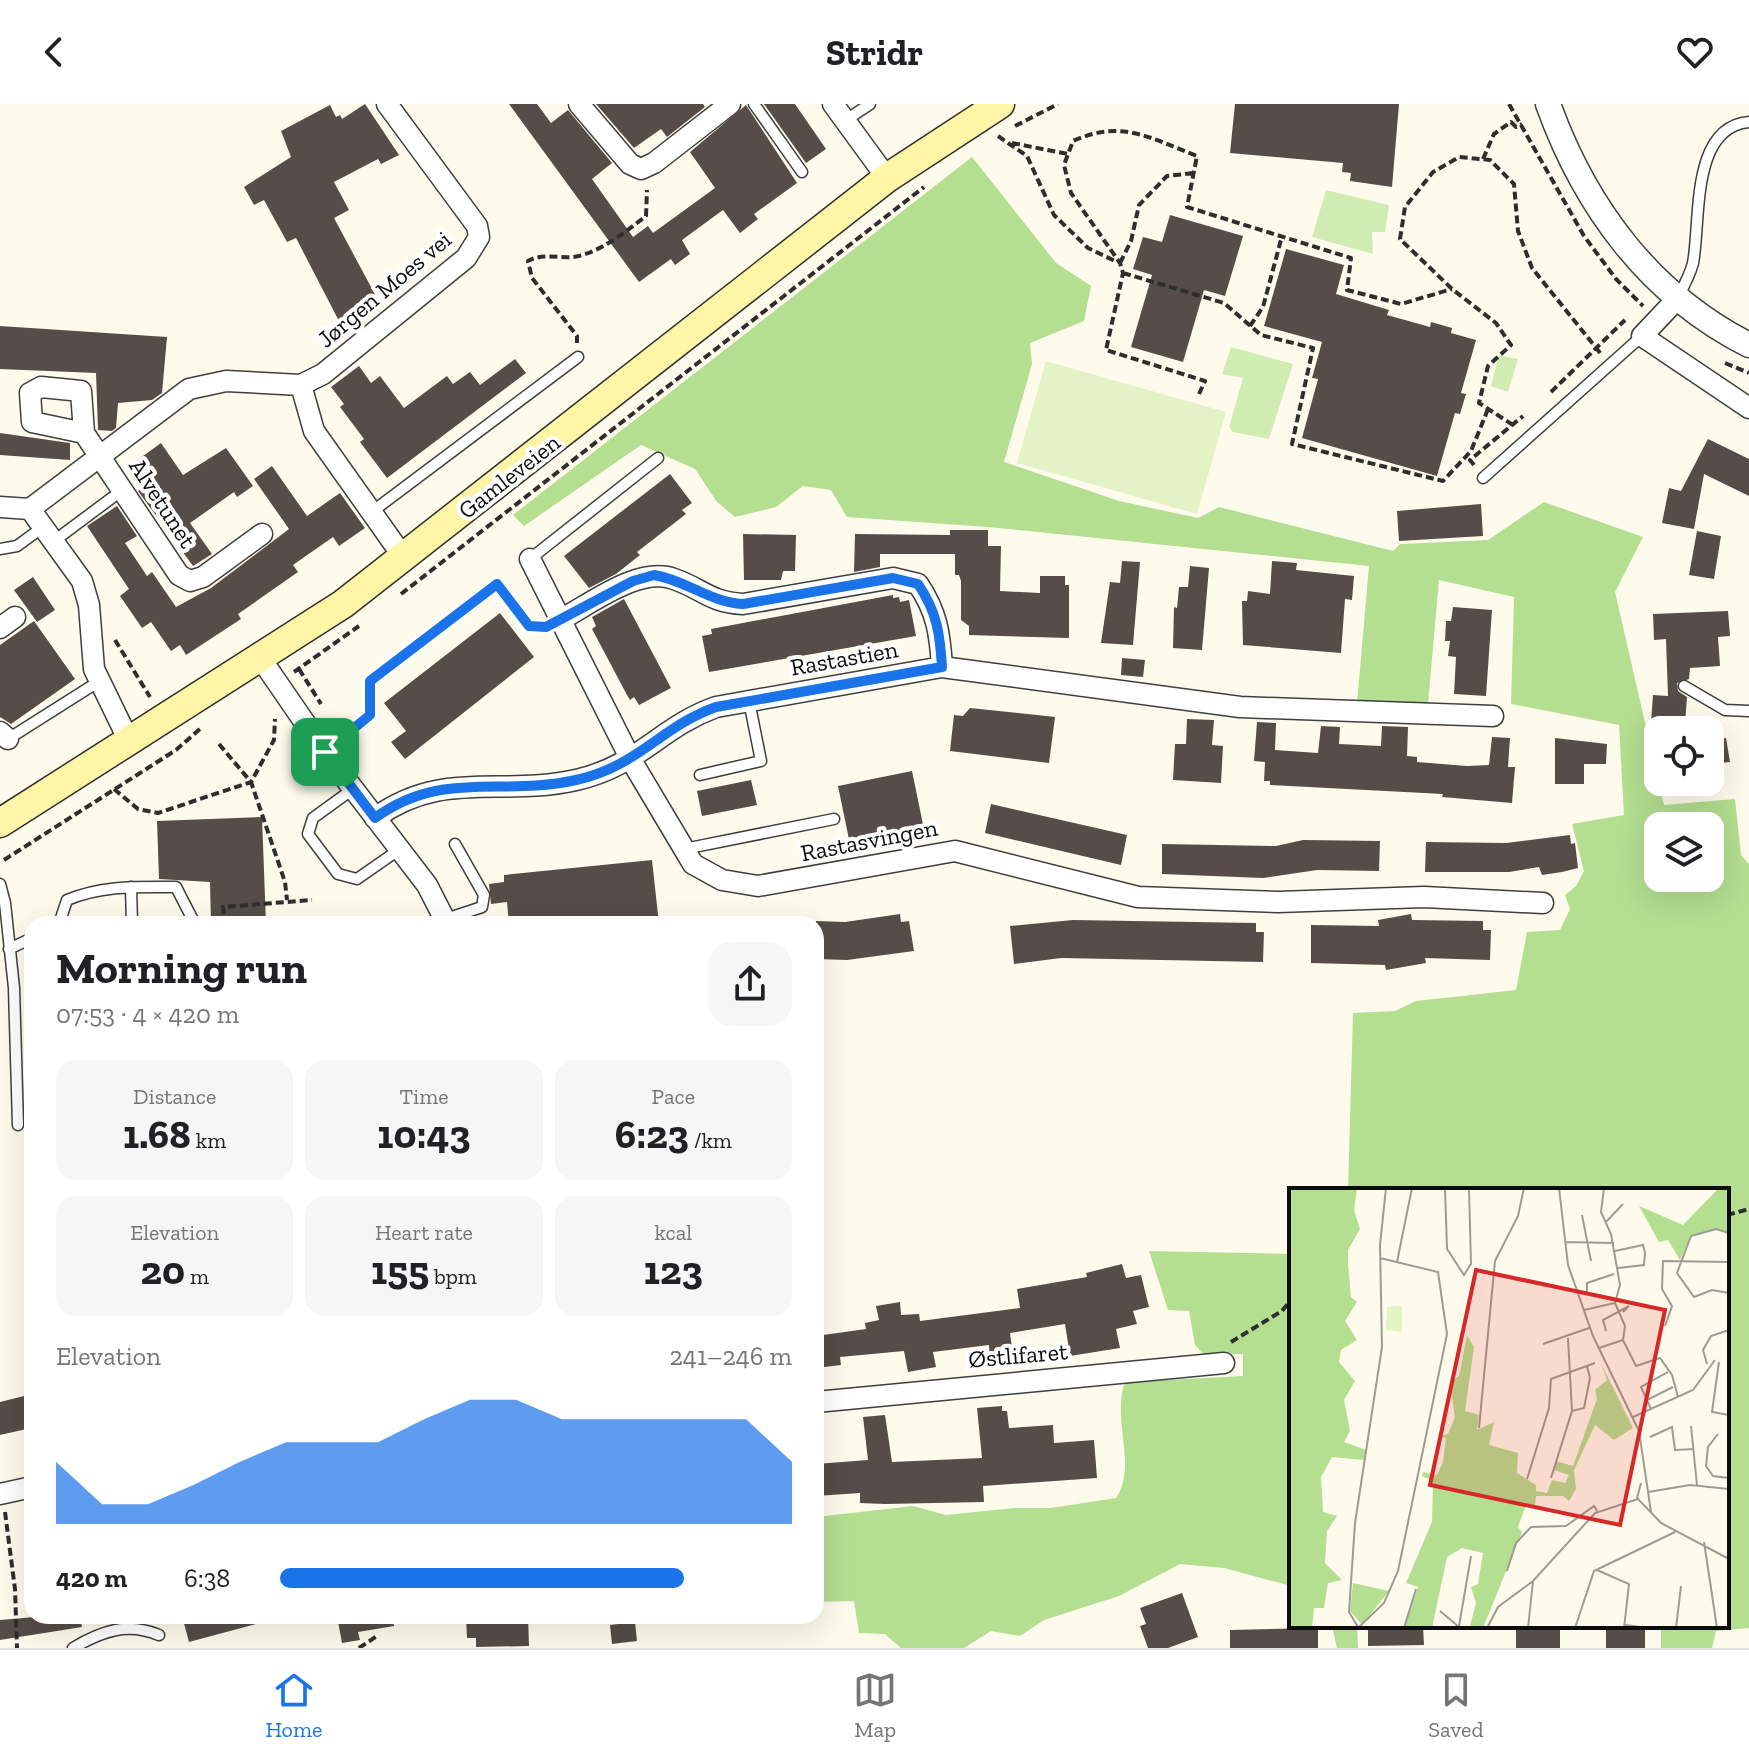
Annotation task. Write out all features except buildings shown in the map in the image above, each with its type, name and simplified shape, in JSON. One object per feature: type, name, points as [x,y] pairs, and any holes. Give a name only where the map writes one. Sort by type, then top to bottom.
[{"type":"main road","name":"Gamleveien","points":[[0,823],[128,739],[261,659],[404,558],[887,178],[1000,104]]},
{"type":"street","name":"Jørgen Moes vei","points":[[301,385],[323,374],[466,258],[479,237],[477,226],[387,104]]},
{"type":"street","points":[[579,104],[630,164],[641,169],[654,163],[730,104]]},
{"type":"street","points":[[1547,109],[1610,227],[1645,270],[1709,323],[1749,345]]},
{"type":"street","points":[[839,112],[887,178]]},
{"type":"street","points":[[1677,299],[1642,336],[1749,408]]},
{"type":"street","points":[[0,507],[30,509],[189,389],[226,381],[301,385],[314,431],[404,558]]},
{"type":"street","points":[[84,433],[101,457]]},
{"type":"street","name":"Alvetunet","points":[[101,457],[179,575],[190,581],[203,577],[262,534]]},
{"type":"street","points":[[30,509],[82,581],[98,682],[128,739]]},
{"type":"street","name":"Rastasvingen","points":[[530,559],[631,760],[684,849],[693,864],[722,880],[758,886],[955,851],[1138,897],[1278,902],[1424,897],[1543,903]]},
{"type":"street","points":[[560,620],[633,581],[654,575],[672,578],[719,603],[743,604],[893,578],[918,584],[933,606],[940,629],[942,667]]},
{"type":"street","points":[[261,659],[325,752],[427,885],[443,916]]},
{"type":"street","name":"Rastastien","points":[[375,818],[403,800],[445,787],[519,787],[573,781],[613,770],[687,718],[749,701],[942,667],[1240,707],[1493,716]]},
{"type":"street","name":"Østlifaret","points":[[824,1401],[1224,1363]]},
{"type":"street","points":[[1,1494],[24,1489]]},
{"type":"lane","points":[[754,104],[802,172]]},
{"type":"lane","points":[[839,112],[870,104]]},
{"type":"lane","points":[[1677,299],[1693,259],[1697,210],[1709,153],[1721,133],[1738,123],[1749,122]]},
{"type":"lane","points":[[1483,478],[1642,336]]},
{"type":"lane","points":[[373,511],[578,357]]},
{"type":"lane","points":[[530,559],[658,458]]},
{"type":"lane","points":[[0,549],[49,534],[113,497]]},
{"type":"lane","points":[[325,752],[370,715],[370,681],[497,584]]},
{"type":"lane","points":[[4,735],[98,682]]},
{"type":"lane","points":[[1684,686],[1725,710],[1749,711]]},
{"type":"lane","points":[[700,775],[761,761],[749,701]]},
{"type":"lane","points":[[353,789],[313,818],[308,834],[338,874],[357,879],[400,849]]},
{"type":"lane","points":[[684,849],[834,819]]},
{"type":"lane","points":[[455,844],[484,895],[482,907],[460,916]]},
{"type":"lane","points":[[0,884],[5,903],[3,930],[9,949],[14,1002],[18,1125]]},
{"type":"lane","points":[[62,916],[67,900],[90,890],[131,887],[176,887],[191,916]]},
{"type":"lane","points":[[131,887],[132,916]]},
{"type":"lane","points":[[9,949],[24,942]]},
{"type":"lane","points":[[73,1648],[118,1628],[143,1629],[159,1635]]},
{"type":"path","points":[[1483,159],[1494,134],[1511,122],[1516,127],[1522,124]]},
{"type":"path","points":[[1199,394],[1205,381],[1106,350],[1123,273],[1120,263],[1071,193],[1064,165],[1073,141],[1098,130],[1137,133],[1197,156],[1187,207],[1351,258],[1347,290],[1401,304],[1452,289]]},
{"type":"path","points":[[998,136],[1007,144],[1068,154]]},
{"type":"path","points":[[1011,143],[1027,156],[1054,215],[1088,248],[1120,263]]},
{"type":"path","points":[[1513,425],[1479,403],[1488,366],[1511,345],[1496,323],[1452,289],[1400,239],[1405,207],[1433,172],[1459,157],[1490,160],[1514,184],[1518,231],[1532,268],[1609,366]]},
{"type":"path","points":[[578,357],[577,336],[532,278],[528,261],[535,257],[576,257],[602,248],[646,216],[647,191],[641,169]]},
{"type":"path","points":[[1120,263],[1131,241],[1139,205],[1167,176],[1194,173]]},
{"type":"path","points":[[1250,326],[1263,307],[1282,236]]},
{"type":"path","points":[[1123,273],[1224,303],[1261,335],[1313,348],[1292,444],[1443,481],[1471,451],[1488,409]]},
{"type":"path","points":[[1549,393],[1640,304]]},
{"type":"path","points":[[1483,478],[1470,460],[1530,411]]},
{"type":"path","points":[[497,584],[529,626],[546,627],[560,620]]},
{"type":"path","points":[[89,619],[107,629],[151,699]]},
{"type":"path","points":[[114,789],[138,809],[158,813],[251,782],[274,740],[274,711]]},
{"type":"path","points":[[219,744],[251,782],[285,882],[287,900]]},
{"type":"path","points":[[224,914],[223,907],[312,900]]},
{"type":"path","points":[[1729,1214],[1749,1209]]},
{"type":"path","points":[[1193,1366],[1206,1354],[1247,1334],[1282,1311],[1289,1302]]},
{"type":"path","points":[[1,1494],[9,1565],[15,1589],[17,1648]]},
{"type":"path","points":[[359,1648],[377,1636]]},
{"type":"green space","points":[[972,157],[1056,263],[1091,286],[1084,321],[1030,343],[1032,364],[1004,462],[1119,501],[1198,518],[1219,507],[1393,551],[1400,544],[1488,540],[1544,502],[1643,537],[1615,592],[1644,718],[1644,796],[1662,796],[1664,805],[1735,799],[1741,855],[1749,864],[1749,1628],[1716,1631],[1712,1648],[1661,1648],[1661,1628],[1729,1628],[1729,1188],[1348,1188],[1353,1013],[1395,1011],[1416,1001],[1516,990],[1527,932],[1560,930],[1570,909],[1565,895],[1576,886],[1584,871],[1572,824],[1624,815],[1619,725],[1511,704],[1514,597],[1439,580],[1428,704],[1357,703],[1369,566],[988,527],[847,517],[831,490],[803,486],[776,507],[735,517],[717,502],[695,469],[641,445],[524,526],[513,515]]},
{"type":"green space","points":[[1326,190],[1389,205],[1385,232],[1372,232],[1373,254],[1312,237]]},
{"type":"green space","points":[[1231,347],[1293,364],[1269,439],[1233,432],[1229,427],[1243,378],[1222,374]]},
{"type":"green space","points":[[1499,355],[1518,359],[1508,392],[1491,386]]},
{"type":"green space","points":[[1046,361],[1226,412],[1197,514],[1017,463]]},
{"type":"green space","points":[[1149,1251],[1289,1254],[1289,1585],[1224,1568],[1180,1564],[1119,1596],[1044,1620],[1020,1636],[991,1631],[964,1648],[901,1648],[885,1634],[859,1633],[854,1601],[824,1602],[824,1516],[913,1506],[946,1515],[1014,1508],[1051,1508],[1116,1498],[1125,1471],[1121,1397],[1125,1382],[1243,1376],[1243,1354],[1204,1355],[1195,1345],[1189,1311],[1168,1310]]},
{"type":"green space","points":[[1332,1628],[1357,1628],[1358,1648],[1337,1648]]},
{"type":"route","points":[[654,575],[672,578],[719,603],[743,604],[893,578],[918,584],[933,606],[940,629],[942,667],[716,707],[687,718],[635,758],[613,770],[573,781],[519,787],[445,787],[413,794],[375,818],[325,752],[370,715],[370,681],[497,584],[529,626],[536,628],[546,627],[633,581],[654,575]]}]
